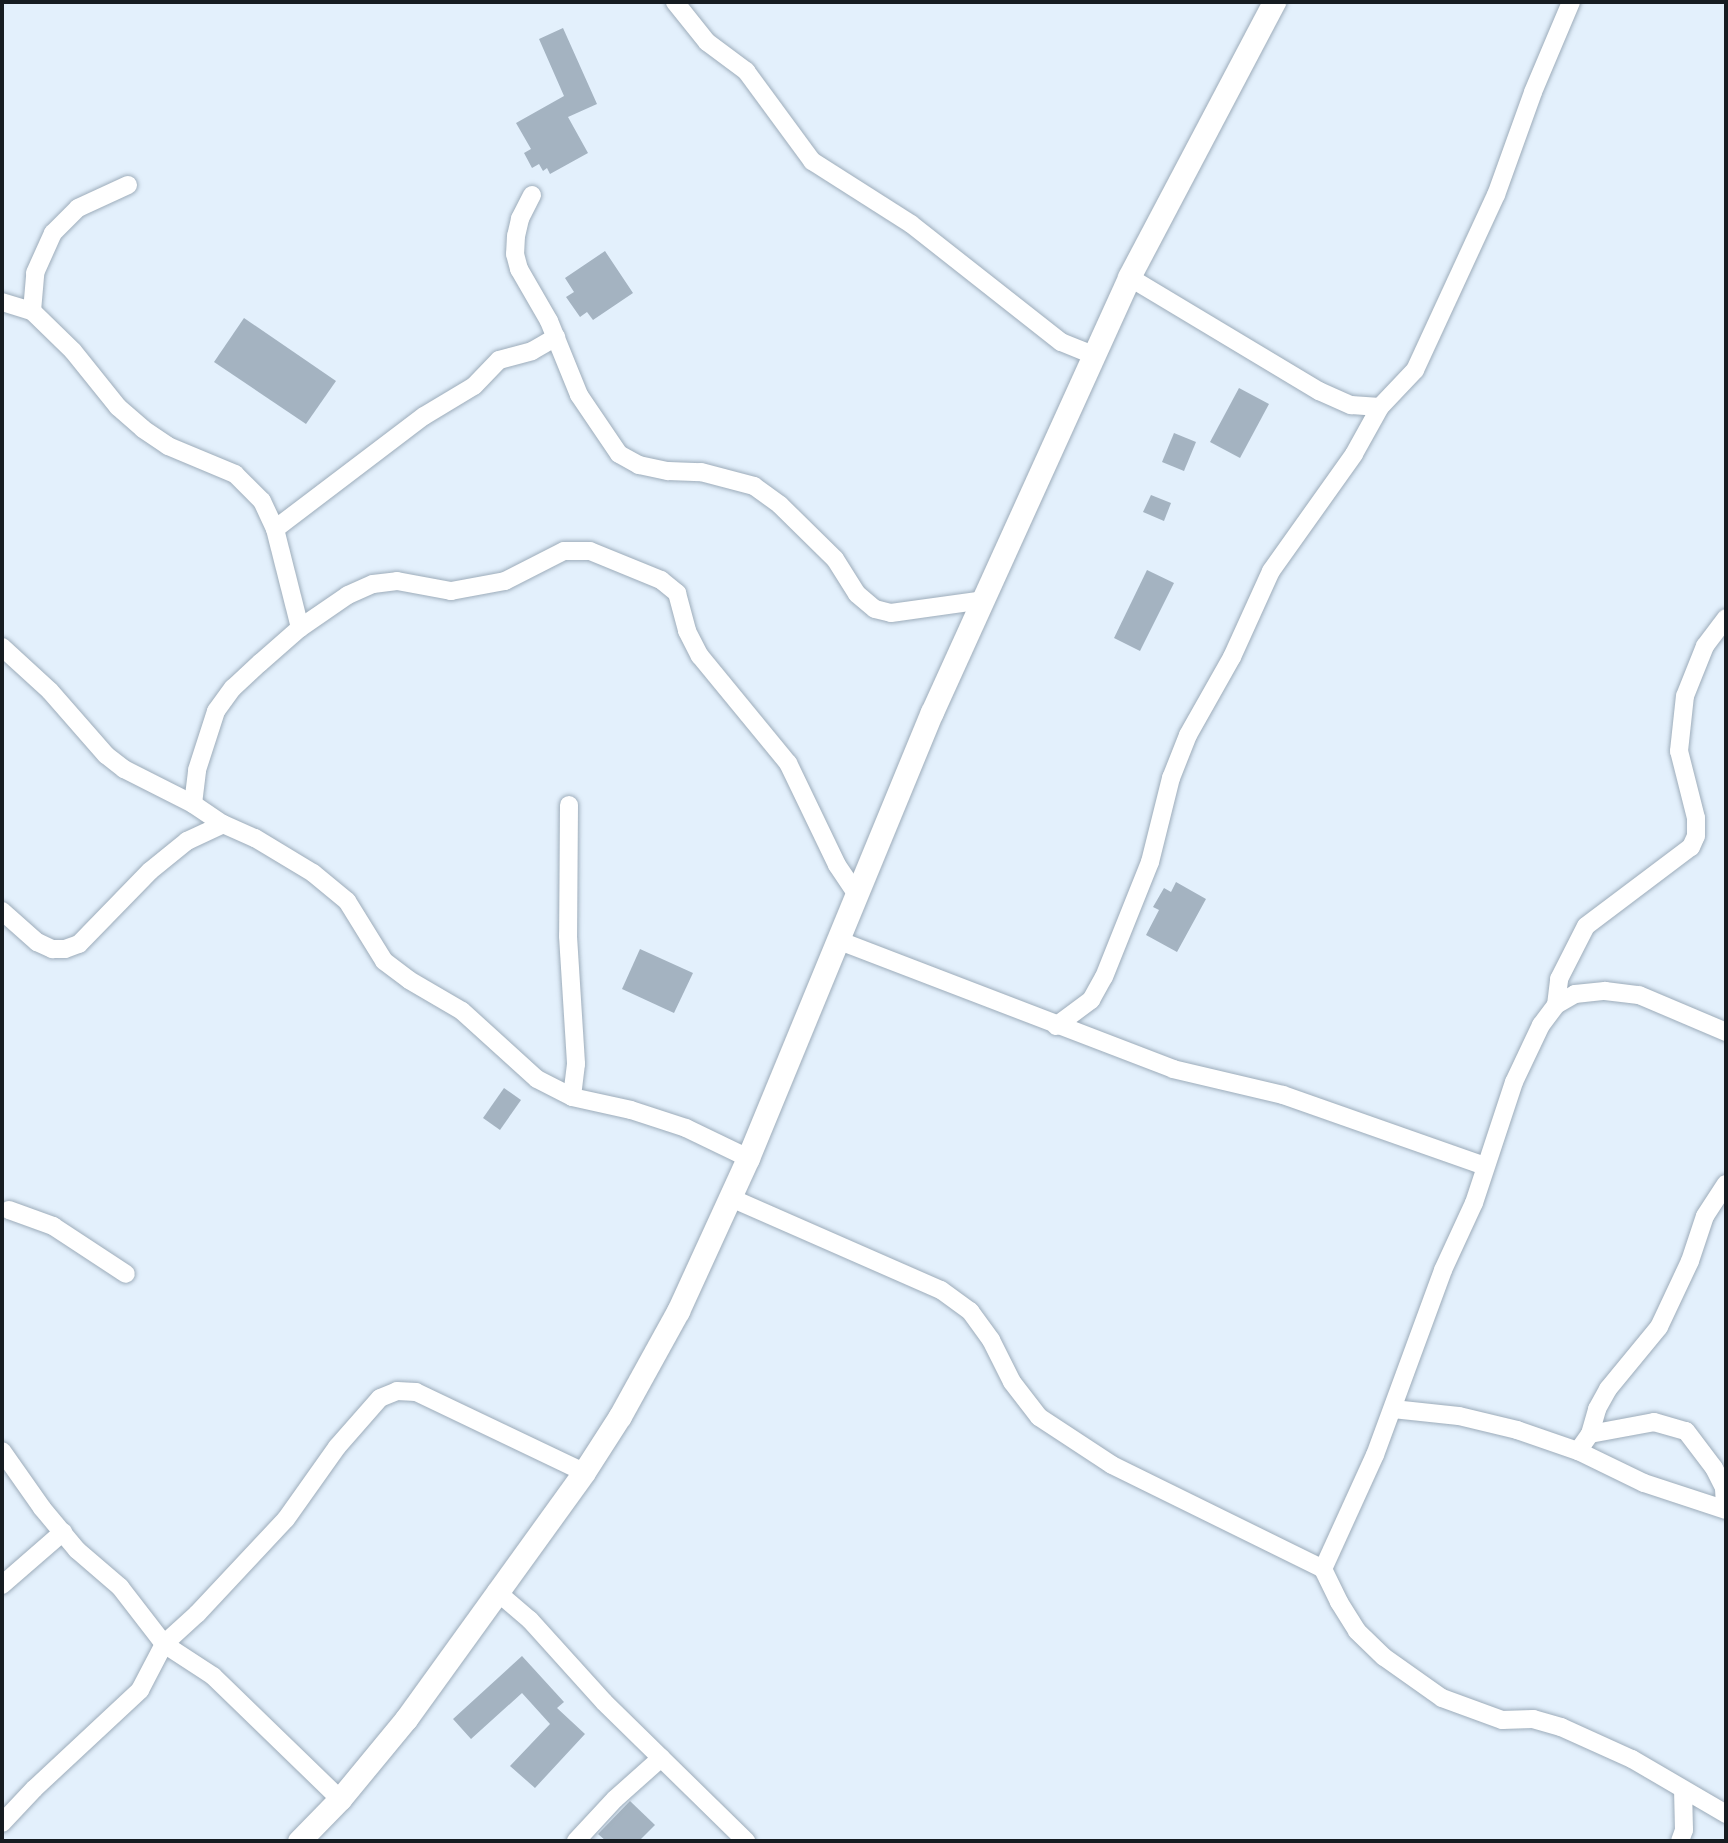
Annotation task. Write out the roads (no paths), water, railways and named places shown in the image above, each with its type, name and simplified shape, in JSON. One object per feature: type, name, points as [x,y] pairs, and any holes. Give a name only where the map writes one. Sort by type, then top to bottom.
[{"type":"street","points":[[675,2],[707,42],[746,71],[812,162],[911,224],[1061,342],[1094,355]]},
{"type":"street","points":[[1056,1026],[1091,1000],[1104,977],[1150,862],[1171,778],[1188,736],[1231,657],[1271,571],[1354,454],[1380,407],[1415,370],[1434,333],[1496,195],[1533,92],[1571,2]]},
{"type":"street","points":[[299,1841],[340,1799],[406,1719],[584,1472],[620,1416],[678,1311],[748,1158],[840,941],[932,712],[1129,277],[1269,3]]},
{"type":"street","points":[[32,311],[35,273],[53,233],[78,208],[128,185]]},
{"type":"street","points":[[532,195],[520,219],[515,254],[530,291],[556,337],[579,395],[620,454],[639,465],[668,471],[701,472],[754,486],[780,505],[835,559],[858,594],[875,609],[891,612],[983,600]]},
{"type":"street","points":[[1129,277],[1319,391],[1351,405],[1380,407]]},
{"type":"street","points":[[2,302],[32,311],[73,351],[118,407],[143,429],[168,446],[235,474],[262,501],[275,529],[300,628]]},
{"type":"street","points":[[275,529],[424,416],[474,386],[499,360],[532,351],[556,337]]},
{"type":"street","points":[[532,351],[563,359]]},
{"type":"street","points":[[193,804],[197,770],[216,711],[233,688],[300,628],[348,595],[373,584],[397,581],[451,591],[505,582],[565,551],[590,551],[660,580],[677,593],[687,631],[700,656],[788,763],[837,865],[858,895]]},
{"type":"street","points":[[1556,1005],[1559,979],[1586,926],[1691,846],[1696,835],[1696,818],[1679,751],[1685,696],[1705,646],[1726,618]]},
{"type":"street","points":[[2,647],[50,691],[106,755],[154,786],[193,804],[222,824],[255,838],[313,873],[347,901],[384,961],[409,980],[462,1011],[537,1079],[572,1097],[662,1119],[748,1158]]},
{"type":"street","points":[[569,805],[568,936],[576,1064],[572,1097]]},
{"type":"street","points":[[2,911],[37,942],[52,949],[65,949],[79,944],[150,871],[178,849],[222,824]]},
{"type":"street","points":[[840,941],[1174,1069],[1283,1095],[1485,1166]]},
{"type":"street","points":[[1323,1569],[1359,1495],[1443,1270],[1474,1203],[1514,1082],[1541,1025],[1556,1005],[1575,994],[1605,991],[1628,994],[1726,1032]]},
{"type":"street","points":[[1578,1451],[1590,1434],[1597,1409],[1608,1389],[1659,1327],[1690,1261],[1704,1216],[1726,1184]]},
{"type":"street","points":[[731,1198],[942,1290],[970,1311],[991,1340],[1012,1381],[1039,1417],[1112,1465],[1323,1569],[1357,1631],[1384,1657],[1442,1698],[1502,1720],[1533,1719],[1561,1727],[1632,1759],[1726,1814]]},
{"type":"street","points":[[4,1211],[53,1226],[126,1274]]},
{"type":"street","points":[[2,1823],[34,1789],[140,1690],[164,1644],[197,1614],[286,1519],[337,1447],[380,1398],[397,1391],[416,1392],[584,1472]]},
{"type":"street","points":[[1393,1409],[1489,1422],[1578,1451],[1644,1483],[1726,1509],[1724,1488],[1714,1468],[1686,1431],[1654,1422],[1590,1434]]},
{"type":"street","points":[[2,1451],[42,1508],[78,1549],[120,1587],[164,1644],[213,1676],[340,1799]]},
{"type":"street","points":[[2,1585],[63,1532]]},
{"type":"street","points":[[496,1591],[530,1620],[661,1758],[746,1841]]},
{"type":"street","points":[[576,1841],[615,1799],[661,1758]]},
{"type":"street","points":[[1680,1841],[1684,1830],[1683,1790]]}]
